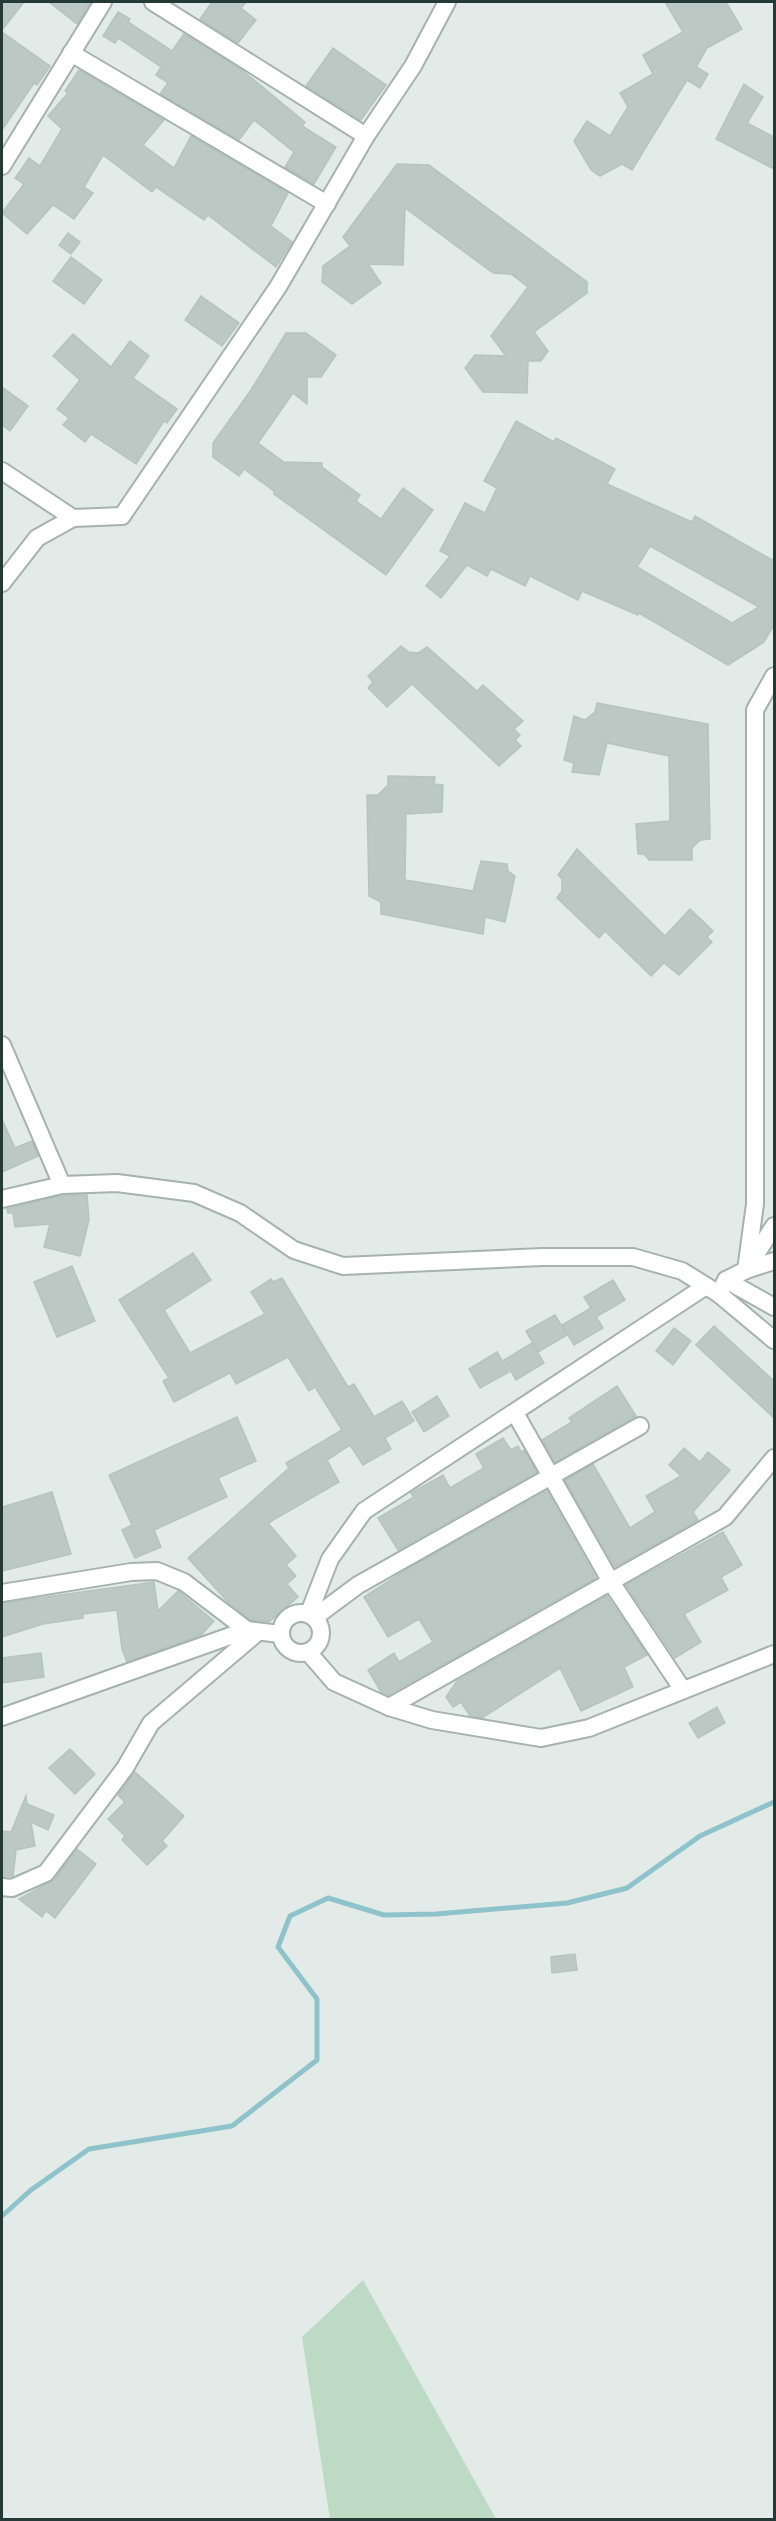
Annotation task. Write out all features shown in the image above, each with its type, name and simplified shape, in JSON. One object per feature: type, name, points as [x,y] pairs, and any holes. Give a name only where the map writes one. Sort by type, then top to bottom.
[{"type":"street","points":[[2,166],[103,2]]},
{"type":"street","points":[[153,2],[366,136]]},
{"type":"street","points":[[2,583],[37,538],[73,518],[122,516],[278,287],[366,136],[413,66],[447,2]]},
{"type":"street","points":[[71,53],[327,204]]},
{"type":"street","points":[[2,471],[73,518]]},
{"type":"street","points":[[746,1270],[755,1204],[755,710],[774,676]]},
{"type":"street","points":[[2,1045],[62,1185]]},
{"type":"street","points":[[2,1199],[62,1185],[117,1183],[194,1193],[240,1213],[294,1250],[343,1266],[543,1257],[633,1257],[682,1271],[717,1287],[774,1307]]},
{"type":"street","points":[[746,1270],[774,1226]]},
{"type":"street","points":[[312,1615],[330,1559],[364,1511],[515,1413],[717,1287],[746,1270],[774,1261]]},
{"type":"street","points":[[717,1287],[774,1340]]},
{"type":"street","points":[[515,1413],[553,1476],[611,1582],[683,1690]]},
{"type":"street","points":[[312,1615],[358,1585],[640,1426]]},
{"type":"street","points":[[390,1707],[725,1517],[774,1458]]},
{"type":"street","points":[[2,1593],[131,1572],[157,1571],[184,1582],[253,1631]]},
{"type":"street","points":[[302,1612],[312,1615],[321,1629],[321,1637],[314,1648],[301,1653],[289,1650],[280,1634],[284,1621],[289,1616],[302,1612]]},
{"type":"street","points":[[2,1716],[253,1631],[280,1634]]},
{"type":"street","points":[[2,1887],[12,1888],[46,1873],[125,1768],[151,1723],[253,1631]]},
{"type":"street","points":[[308,1652],[334,1682],[390,1707],[432,1720],[541,1737],[589,1728],[774,1654]]},
{"type":"green space","points":[[363,2280],[496,2519],[330,2519],[302,2337]]},
{"type":"building","points":[[2,2],[24,2],[2,30]]},
{"type":"building","points":[[49,2],[91,2],[77,24]]},
{"type":"building","points":[[212,2],[246,2],[241,8],[256,20],[238,43],[200,19]]},
{"type":"building","points":[[665,2],[726,2],[742,29],[707,48],[696,67],[708,74],[700,88],[687,80],[632,170],[622,164],[600,176],[591,170],[574,141],[587,121],[610,136],[628,107],[620,93],[653,74],[643,55],[683,32]]},
{"type":"building","points":[[118,12],[130,19],[128,22],[172,51],[184,34],[243,71],[305,122],[302,126],[336,147],[314,184],[285,167],[294,152],[254,120],[239,140],[160,94],[168,83],[156,75],[161,67],[118,38],[115,43],[103,36]]},
{"type":"building","points":[[2,32],[50,66],[37,85],[34,83],[2,130]]},
{"type":"building","points":[[333,48],[386,85],[361,120],[306,86]]},
{"type":"building","points":[[79,70],[164,120],[143,145],[174,168],[191,136],[288,193],[271,226],[292,242],[276,267],[208,215],[204,220],[156,187],[152,192],[103,155],[84,187],[93,193],[74,219],[53,205],[27,234],[2,213],[24,184],[15,178],[29,158],[40,166],[62,129],[48,116],[68,93],[65,91]]},
{"type":"building","points":[[744,84],[763,97],[747,123],[774,137],[774,169],[716,139]]},
{"type":"building","points":[[397,164],[429,165],[587,282],[587,293],[534,332],[548,351],[541,361],[528,361],[527,393],[483,392],[465,368],[475,355],[506,356],[491,336],[528,287],[511,274],[493,273],[405,208],[403,265],[368,264],[381,283],[352,304],[322,282],[323,266],[350,246],[343,237]]},
{"type":"building","points":[[68,233],[80,242],[71,254],[59,245]]},
{"type":"building","points":[[71,257],[102,280],[84,304],[53,281]]},
{"type":"building","points":[[201,296],[239,323],[222,346],[185,320]]},
{"type":"building","points":[[286,333],[306,333],[336,355],[321,377],[307,377],[307,404],[293,393],[258,443],[284,462],[322,463],[322,467],[360,495],[356,501],[381,519],[403,488],[433,510],[386,575],[274,494],[274,491],[244,469],[239,476],[213,457],[213,443],[251,390]]},
{"type":"building","points":[[73,334],[111,367],[130,341],[149,356],[133,378],[177,409],[167,423],[164,421],[136,464],[91,434],[85,442],[63,425],[69,418],[57,409],[80,380],[53,356]]},
{"type":"building","points":[[2,387],[28,406],[10,431],[2,425]]},
{"type":"building","points":[[516,421],[554,442],[556,438],[615,469],[607,484],[692,522],[695,516],[774,561],[774,625],[764,642],[728,665],[639,613],[638,615],[582,591],[578,600],[530,576],[525,586],[491,569],[487,576],[467,565],[441,598],[426,586],[450,556],[440,551],[465,503],[485,513],[497,488],[484,481]],"holes":[[[650,546],[759,607],[732,623],[637,567]]]},
{"type":"building","points":[[401,646],[409,652],[418,653],[427,647],[477,691],[483,685],[523,721],[514,729],[520,735],[515,740],[521,746],[499,766],[412,684],[387,707],[368,688],[373,682],[368,676]]},
{"type":"building","points":[[597,703],[708,724],[710,839],[700,840],[692,848],[692,860],[649,860],[644,854],[638,854],[636,824],[670,821],[669,756],[607,743],[599,775],[572,772],[574,763],[564,760],[574,716],[585,720],[595,712]]},
{"type":"building","points":[[388,776],[435,777],[434,784],[443,785],[442,812],[406,814],[405,880],[473,891],[481,861],[507,864],[508,871],[515,876],[505,922],[485,917],[483,934],[381,914],[381,902],[369,896],[367,795],[378,795],[388,785]]},
{"type":"building","points":[[577,849],[665,936],[690,909],[713,931],[707,937],[712,942],[679,975],[664,963],[651,976],[605,931],[599,938],[557,898],[562,891],[562,879],[558,875]]},
{"type":"building","points":[[2,1119],[15,1148],[32,1141],[38,1156],[2,1172]]},
{"type":"building","points":[[63,1195],[87,1195],[89,1220],[80,1256],[44,1247],[50,1224],[15,1227],[13,1213],[8,1213],[7,1209]]},
{"type":"building","points":[[193,1253],[211,1280],[164,1310],[190,1353],[265,1314],[251,1292],[271,1279],[273,1282],[282,1278],[348,1387],[354,1384],[374,1417],[402,1401],[414,1421],[385,1438],[391,1449],[363,1465],[350,1445],[327,1460],[339,1482],[268,1523],[296,1556],[286,1565],[296,1576],[287,1584],[298,1597],[269,1622],[251,1620],[227,1601],[188,1558],[289,1468],[286,1463],[342,1430],[315,1387],[309,1391],[288,1357],[236,1384],[230,1373],[174,1402],[163,1381],[169,1378],[119,1300]]},
{"type":"building","points":[[72,1266],[95,1321],[57,1337],[34,1282]]},
{"type":"building","points":[[613,1280],[625,1300],[596,1317],[603,1328],[574,1345],[562,1325],[591,1308],[584,1297]]},
{"type":"building","points":[[555,1315],[567,1335],[538,1352],[526,1331]]},
{"type":"building","points":[[714,1326],[774,1381],[774,1418],[696,1345]]},
{"type":"building","points":[[674,1328],[691,1341],[673,1365],[656,1351]]},
{"type":"building","points":[[532,1343],[544,1363],[516,1380],[504,1360]]},
{"type":"building","points":[[497,1352],[509,1372],[480,1388],[469,1369]]},
{"type":"building","points":[[617,1386],[636,1416],[555,1462],[542,1440],[572,1422],[569,1418]]},
{"type":"building","points":[[437,1396],[449,1416],[424,1432],[412,1412]]},
{"type":"building","points":[[237,1417],[256,1461],[218,1478],[227,1497],[154,1530],[161,1547],[135,1558],[122,1530],[132,1525],[109,1475]]},
{"type":"building","points":[[503,1438],[511,1450],[518,1446],[521,1452],[524,1450],[537,1472],[398,1550],[378,1518],[414,1497],[411,1493],[443,1475],[450,1488],[484,1468],[476,1454]]},
{"type":"building","points":[[684,1448],[700,1462],[708,1452],[730,1470],[693,1512],[698,1520],[615,1567],[565,1480],[593,1464],[630,1528],[655,1512],[646,1496],[681,1476],[669,1465]]},
{"type":"building","points":[[547,1491],[596,1578],[388,1695],[381,1692],[368,1670],[394,1653],[399,1662],[433,1642],[419,1619],[388,1637],[364,1597],[409,1568]]},
{"type":"building","points":[[52,1492],[71,1554],[2,1571],[2,1507]]},
{"type":"building","points":[[723,1532],[742,1565],[721,1577],[728,1590],[684,1614],[701,1642],[675,1658],[626,1585]]},
{"type":"building","points":[[154,1582],[158,1611],[178,1591],[214,1621],[201,1635],[127,1662],[122,1649],[117,1610],[83,1614],[83,1618],[43,1624],[2,1637],[2,1603]]},
{"type":"building","points":[[607,1596],[647,1655],[624,1667],[633,1687],[581,1711],[560,1668],[482,1718],[470,1716],[461,1702],[453,1707],[446,1697],[457,1681]]},
{"type":"building","points":[[41,1653],[44,1677],[2,1683],[2,1658]]},
{"type":"building","points":[[717,1707],[725,1723],[698,1738],[689,1723]]},
{"type":"building","points":[[70,1749],[95,1774],[75,1794],[49,1768]]},
{"type":"building","points":[[135,1772],[184,1816],[162,1841],[167,1846],[147,1865],[122,1840],[125,1836],[108,1819],[125,1802],[118,1795]]},
{"type":"building","points":[[26,1796],[27,1804],[54,1815],[48,1830],[31,1822],[35,1846],[16,1850],[13,1876],[2,1877],[3,1831],[11,1832]]},
{"type":"building","points":[[77,1849],[96,1864],[55,1918],[46,1911],[42,1917],[19,1899],[54,1880]]},
{"type":"building","points":[[575,1954],[577,1970],[552,1973],[551,1957]]},
{"type":"waterway","points":[[2,2216],[31,2190],[89,2149],[232,2126],[317,2060],[317,1999],[278,1947],[290,1916],[328,1898],[384,1915],[436,1914],[567,1903],[627,1888],[700,1836],[774,1802]]}]
